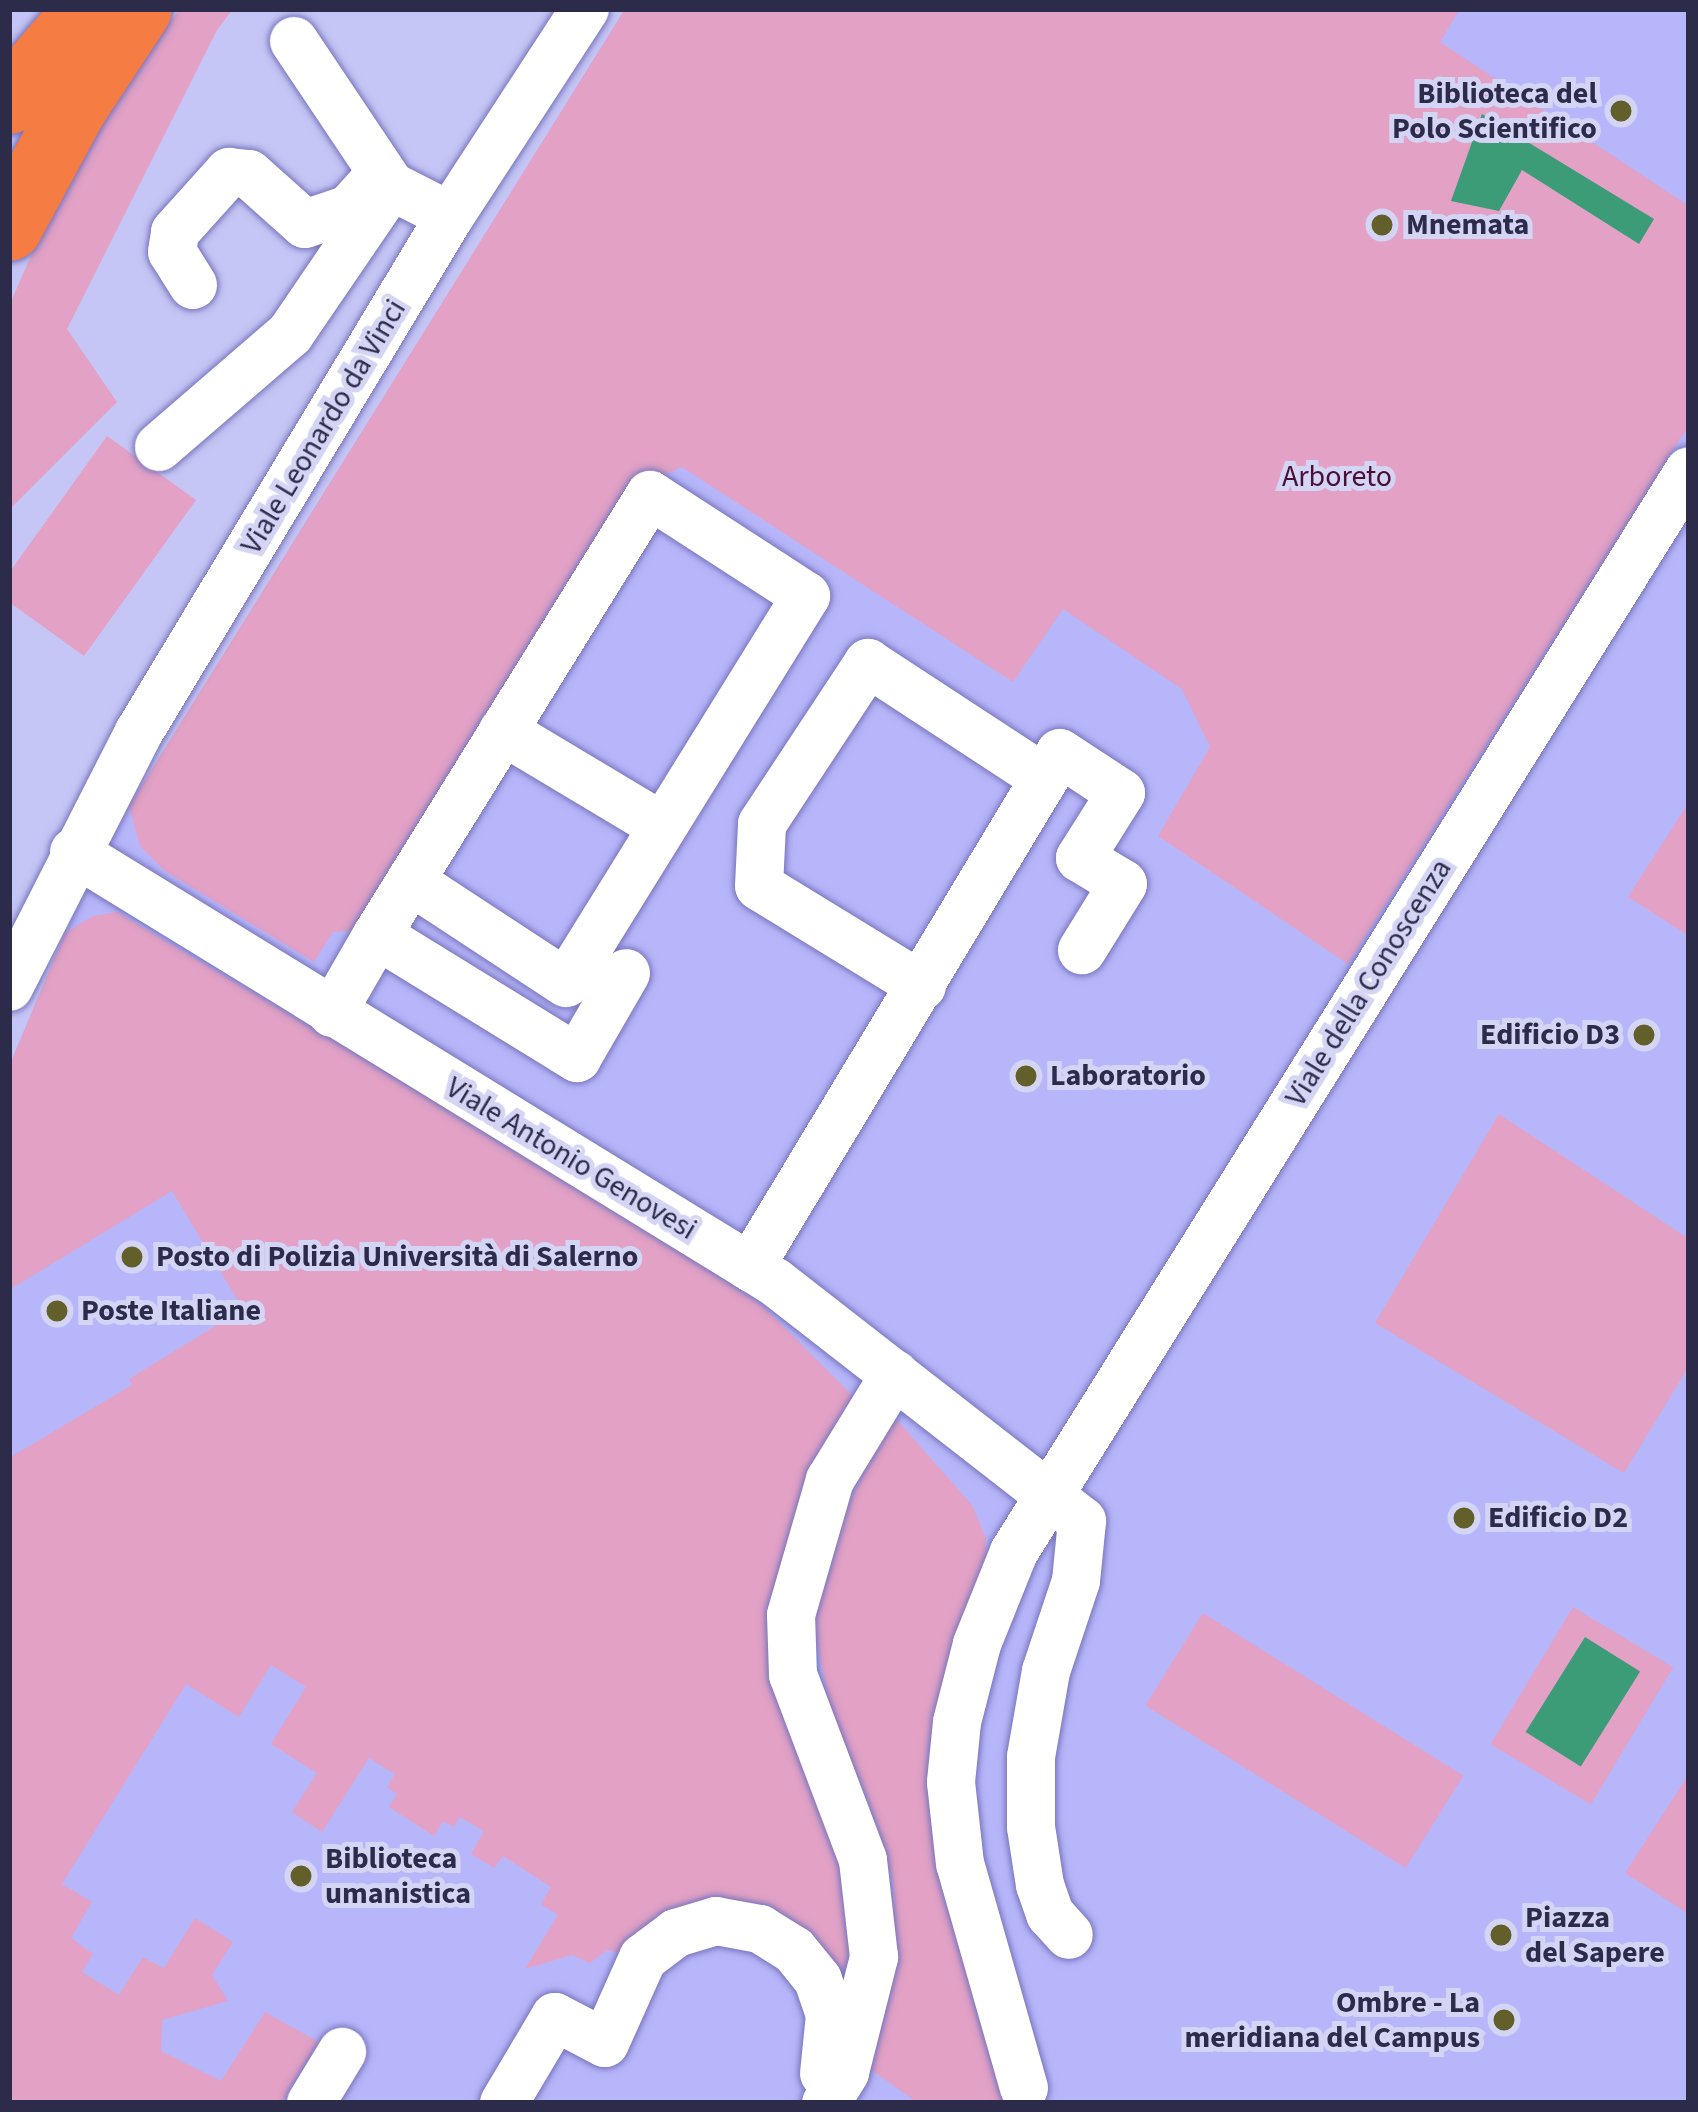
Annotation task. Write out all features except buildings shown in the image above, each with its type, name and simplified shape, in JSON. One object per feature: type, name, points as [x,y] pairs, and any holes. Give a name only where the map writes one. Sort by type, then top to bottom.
[{"type":"highway","points":[[9,101],[88,9]]},
{"type":"highway","points":[[9,228],[74,108],[139,9]]},
{"type":"street","name":"Viale Leonardo da Vinci","points":[[9,987],[139,732],[450,217],[585,9]]},
{"type":"street","points":[[294,41],[386,180],[450,217]]},
{"type":"street","points":[[193,285],[172,252],[175,232],[229,172],[249,173],[305,224],[350,209],[386,180]]},
{"type":"street","points":[[159,447],[290,334],[386,180]]},
{"type":"street","name":"Viale della Conoscenza","points":[[1024,2088],[960,1864],[951,1782],[957,1722],[977,1644],[1014,1552],[1689,472]]},
{"type":"street","points":[[332,1013],[377,935],[650,495],[806,596],[566,983],[411,881]]},
{"type":"street","points":[[922,986],[759,886],[762,824],[868,663],[1044,778]]},
{"type":"street","points":[[503,731],[662,826]]},
{"type":"street","points":[[750,1267],[1060,753],[1121,793],[1080,858],[1123,884],[1082,950]]},
{"type":"street","name":"Viale Antonio Genovesi","points":[[74,852],[750,1267],[1082,1522],[1076,1581],[1032,1731],[1031,1827],[1050,1914],[1069,1935]]},
{"type":"street","points":[[377,935],[577,1058],[626,973]]},
{"type":"street","points":[[826,2103],[845,2072],[863,2013],[872,1935],[863,1860],[793,1675],[791,1615],[830,1480],[895,1374]]},
{"type":"street","points":[[504,2103],[555,2017],[587,2028],[605,2043],[643,1958],[676,1934],[716,1921],[760,1929],[794,1950],[818,1980],[830,2015],[828,2052],[824,2072],[807,2103]]},
{"type":"street","points":[[311,2103],[342,2052]]},
{"type":"shaded area","points":[[625,9],[1689,9],[1689,2103],[9,2103],[9,1066],[65,933],[129,806]]},
{"type":"shaded area","points":[[1482,114],[1654,219],[1639,244],[1522,170],[1499,211],[1451,201]]},
{"type":"shaded area","points":[[1585,1637],[1640,1671],[1581,1766],[1526,1732]]},
{"type":"green space","points":[[180,9],[233,9],[217,30],[67,329],[117,402],[9,510],[9,306],[54,203],[145,55]]},
{"type":"green space","name":"Arboreto","points":[[625,9],[1460,9],[1440,42],[1689,206],[1689,425],[1348,964],[1158,836],[1210,747],[1182,689],[1063,609],[1013,682],[682,467],[633,489],[371,909],[350,931],[333,932],[314,962],[165,871],[140,846],[129,806]]},
{"type":"green space","points":[[107,436],[196,500],[84,656],[9,602],[9,573]]},
{"type":"green space","points":[[1689,802],[1689,936],[1628,897]]},
{"type":"green space","points":[[117,912],[622,1211],[762,1305],[853,1396],[857,1405],[797,1521],[835,1832],[857,1933],[845,1995],[760,1929],[643,1958],[607,1950],[590,1963],[572,1955],[525,1969],[558,1915],[541,1904],[551,1887],[503,1856],[494,1868],[471,1854],[484,1831],[460,1817],[454,1827],[443,1821],[434,1836],[389,1807],[397,1794],[387,1787],[395,1774],[369,1758],[322,1832],[292,1812],[317,1773],[271,1744],[306,1687],[271,1665],[239,1717],[186,1684],[62,1884],[92,1902],[71,1938],[93,1954],[82,1972],[119,1995],[143,1957],[164,1968],[195,1918],[233,1942],[212,1975],[228,2001],[162,2020],[161,2051],[221,2081],[265,2012],[319,2042],[282,2103],[9,2103],[9,1458],[132,1385],[129,1379],[243,1309],[172,1191],[9,1290],[9,1067],[65,933],[93,916]]},
{"type":"green space","points":[[1499,1114],[1689,1239],[1689,1366],[1624,1473],[1375,1323]]},
{"type":"green space","points":[[897,1420],[972,1505],[986,1538],[988,1576],[961,1651],[1006,2101],[1000,2103],[918,2103],[870,2069],[894,1977],[893,1881],[863,1787],[833,1723],[814,1627],[834,1533],[884,1431]]},
{"type":"green space","points":[[1573,1607],[1673,1667],[1591,1804],[1491,1744]]},
{"type":"green space","points":[[1203,1613],[1463,1776],[1406,1868],[1145,1705]]},
{"type":"green space","points":[[1689,1774],[1689,1914],[1625,1873]]},
{"type":"place","name":"Biblioteca del Polo Scientifico","points":[[1621,111]]},
{"type":"place","name":"Mnemata","points":[[1382,225]]},
{"type":"place","name":"Edificio D3","points":[[1644,1035]]},
{"type":"place","name":"Laboratorio","points":[[1026,1076]]},
{"type":"place","name":"Posto di Polizia Università di Salerno","points":[[132,1257]]},
{"type":"place","name":"Poste Italiane","points":[[57,1311]]},
{"type":"place","name":"Edificio D2","points":[[1464,1518]]},
{"type":"place","name":"Biblioteca umanistica","points":[[301,1876]]},
{"type":"place","name":"Piazza del Sapere","points":[[1501,1935]]},
{"type":"place","name":"Ombre - La meridiana del Campus","points":[[1504,2020]]}]
